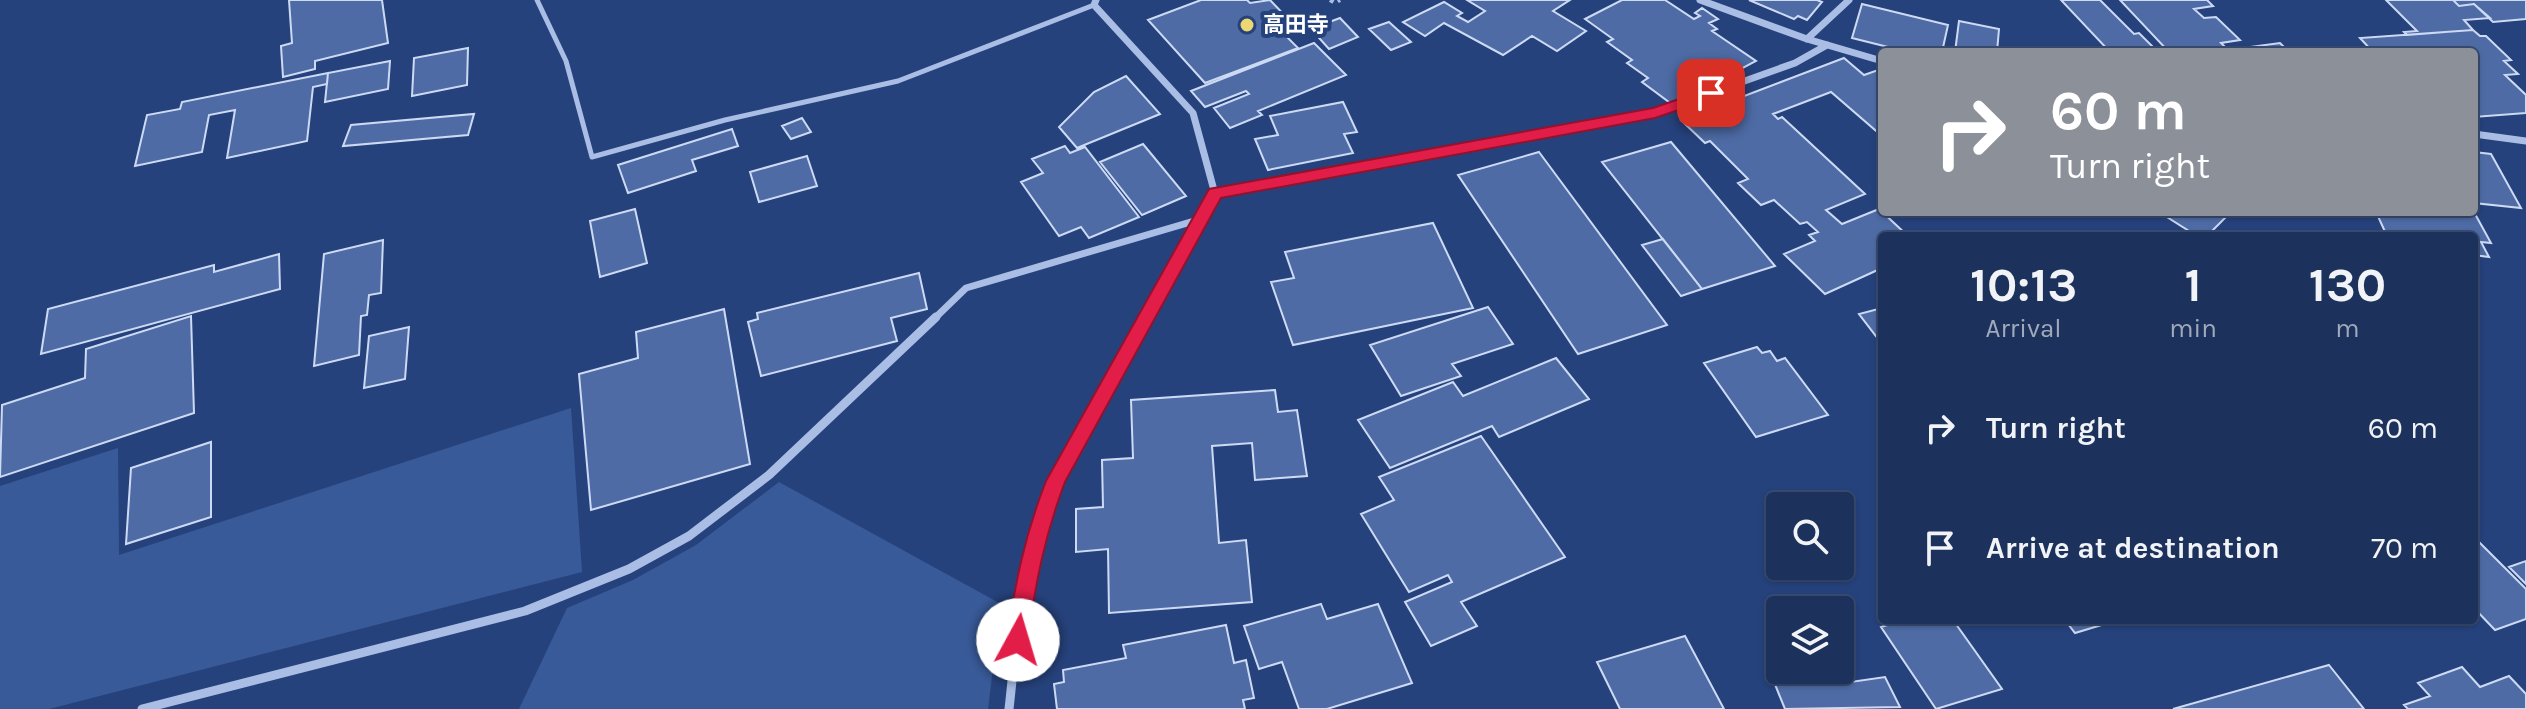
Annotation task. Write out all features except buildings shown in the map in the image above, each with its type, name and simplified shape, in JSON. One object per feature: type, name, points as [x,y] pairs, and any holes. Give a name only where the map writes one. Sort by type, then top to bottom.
[{"type":"street","points":[[1700,0],[1807,39],[1878,60]]},
{"type":"street","points":[[1807,39],[1849,0]]},
{"type":"street","points":[[1009,709],[1027,570],[1050,495],[1076,441],[1215,194],[1193,113],[1095,3]]},
{"type":"street","points":[[1215,194],[1655,113],[1795,63],[1827,45]]},
{"type":"street","points":[[2478,135],[2526,141]]},
{"type":"street","points":[[142,709],[525,611],[629,569],[689,536],[769,475],[966,288],[1201,219]]},
{"type":"lane","points":[[537,0],[566,61],[592,157],[725,120],[898,81],[1028,33],[1095,3]]},
{"type":"path","points":[[1330,0],[1335,3],[1340,0]]},
{"type":"shaded area","points":[[571,408],[582,572],[49,709],[0,709],[0,486],[118,448],[119,555]]},
{"type":"shaded area","points":[[779,482],[1001,604],[988,709],[519,709],[567,608],[633,580],[696,545]]},
{"type":"place","name":"高田寺","points":[[1247,25]]},
{"type":"route","points":[[1018,640],[1027,570],[1039,524],[1056,481],[1215,194],[1655,113],[1711,93]]}]
